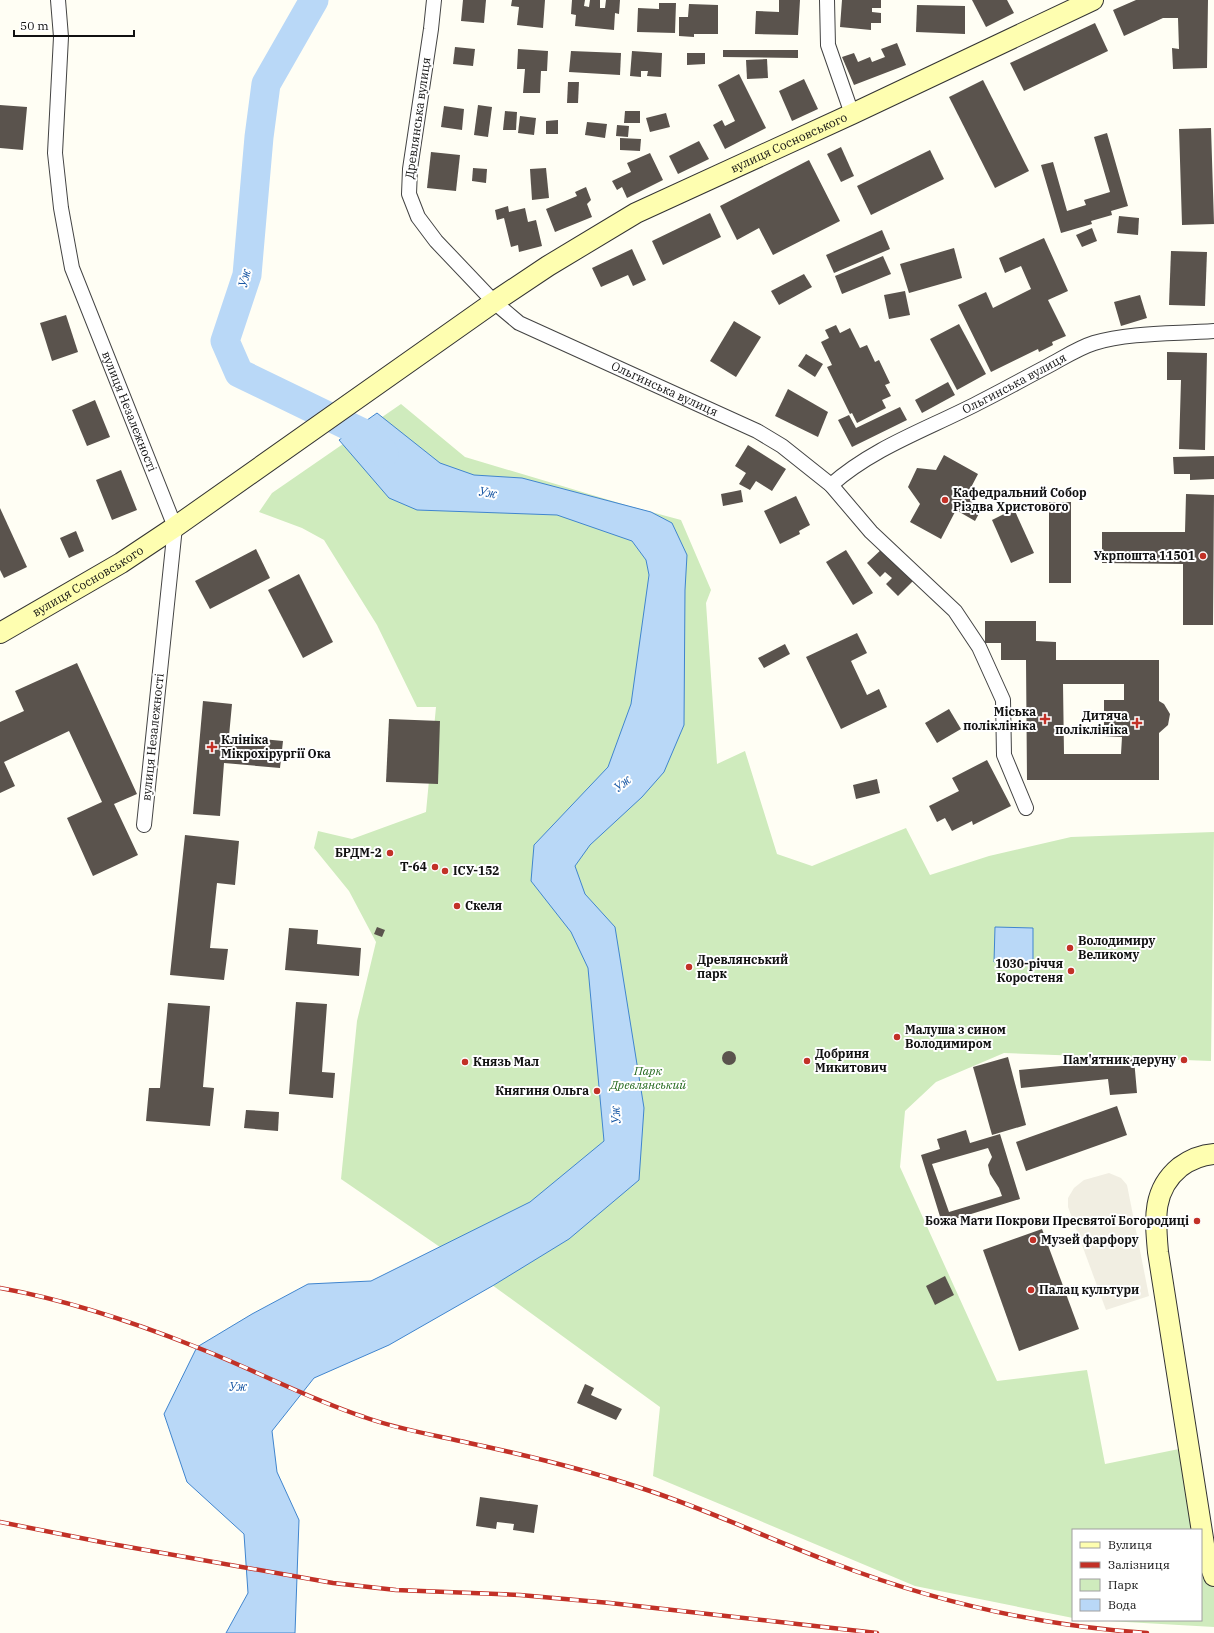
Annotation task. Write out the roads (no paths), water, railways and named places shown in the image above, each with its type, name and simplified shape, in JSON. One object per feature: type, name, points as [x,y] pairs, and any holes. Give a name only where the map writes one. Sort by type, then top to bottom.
[{"type":"street","name":"вулиця Незалежності","points":[[58,0],[61,37],[55,152],[60,208],[72,268],[175,527],[144,825]]},
{"type":"street","name":"Древлянська вулиця","points":[[434,0],[410,169],[409,194],[418,217],[436,241],[494,302]]},
{"type":"street","points":[[827,0],[828,44],[852,114]]},
{"type":"street","name":"вулиця Сосновського","points":[[0,633],[121,563],[175,527],[494,302],[548,266],[636,213],[852,114],[1093,0]]},
{"type":"street","name":"Ольгинська вулиця","points":[[494,302],[519,323],[757,431],[782,446],[831,485],[871,532],[955,611],[979,647],[1003,700],[1004,755],[1026,808]]},
{"type":"street","name":"Ольгинська вулиця","points":[[831,485],[868,456],[976,404],[1072,352],[1093,344],[1130,337],[1214,331]]},
{"type":"street","points":[[1202,1529],[1158,1252],[1155,1224],[1158,1200],[1164,1185],[1175,1172],[1190,1160],[1205,1154],[1214,1154]]},
{"type":"street","points":[[1202,1532],[1205,1551],[1214,1576]]},
{"type":"water","name":"Уж","points":[[377,413],[440,463],[474,475],[522,478],[651,512],[672,523],[687,555],[685,590],[684,725],[664,772],[642,797],[590,845],[575,866],[585,894],[615,927],[644,1108],[639,1180],[569,1239],[494,1285],[389,1345],[314,1378],[272,1431],[277,1472],[299,1520],[295,1633],[226,1633],[248,1593],[244,1534],[187,1482],[164,1414],[197,1347],[252,1314],[308,1284],[371,1281],[530,1202],[604,1141],[588,968],[571,932],[531,881],[534,845],[608,767],[631,704],[649,575],[646,560],[632,541],[557,515],[417,510],[389,498],[339,440]]},
{"type":"water","points":[[995,927],[1033,928],[1033,962],[994,962]]},
{"type":"waterway","name":"Уж","points":[[314,0],[266,84],[259,137],[247,275],[225,341],[239,373],[363,433],[384,453]]},
{"type":"railway","points":[[0,1288],[75,1305],[148,1329],[217,1356],[321,1401],[377,1421],[560,1464],[650,1491],[697,1508],[836,1564],[912,1590],[950,1601],[1028,1618],[1107,1630],[1147,1633]]},
{"type":"railway","points":[[0,1522],[106,1543],[333,1583],[396,1590],[520,1595],[610,1603],[877,1633]]},
{"type":"place","name":"Кафедральний Собор Різдва Христового","points":[[945,500]]},
{"type":"place","name":"Укрпошта 11501","points":[[1203,556]]},
{"type":"place","name":"Міська поліклініка","points":[[1045,719]]},
{"type":"place","name":"Дитяча поліклініка","points":[[1137,723]]},
{"type":"place","name":"Клініка Мікрохірургії Ока","points":[[212,747]]},
{"type":"place","name":"БРДМ-2","points":[[390,853]]},
{"type":"place","name":"Т-64","points":[[435,867]]},
{"type":"place","name":"ІСУ-152","points":[[445,871]]},
{"type":"place","name":"Скеля","points":[[457,906]]},
{"type":"place","name":"Володимиру Великому","points":[[1070,948]]},
{"type":"place","name":"Древлянський парк","points":[[689,967]]},
{"type":"place","name":"1030-річчя Коростеня","points":[[1071,971]]},
{"type":"place","name":"Малуша з сином Володимиром","points":[[897,1037]]},
{"type":"place","name":"Пам'ятник деруну","points":[[1184,1060]]},
{"type":"place","name":"Добриня Микитович","points":[[807,1061]]},
{"type":"place","name":"Князь Мал","points":[[465,1062]]},
{"type":"place","name":"Княгиня Ольга","points":[[597,1091]]},
{"type":"place","name":"Божа Мати Покрови Пресвятої Богородиці","points":[[1197,1221]]},
{"type":"place","name":"Музей фарфору","points":[[1033,1240]]},
{"type":"place","name":"Палац культури","points":[[1031,1290]]},
{"type":"park label","name":"Парк Древлянський","points":[[648,1078]]}]
